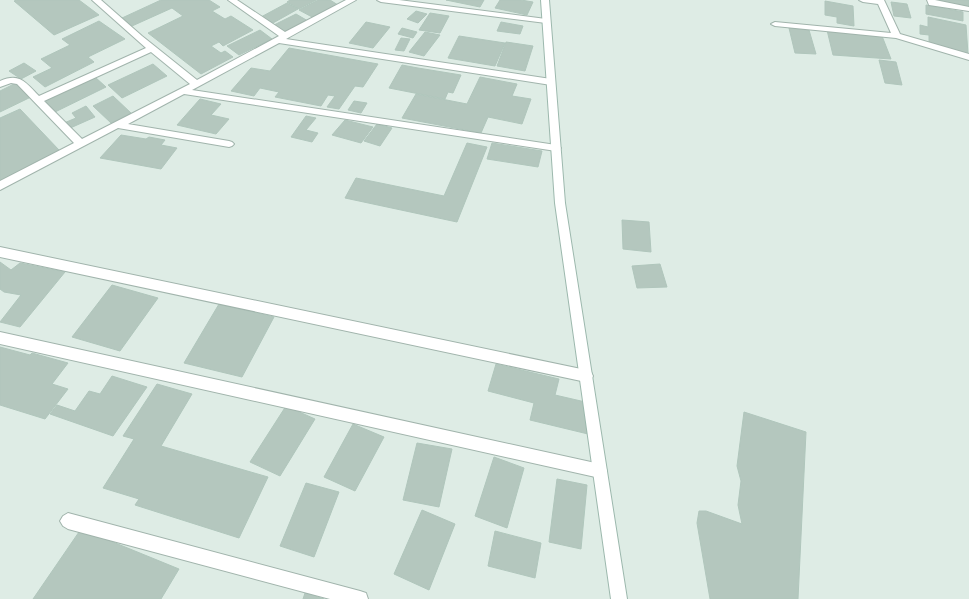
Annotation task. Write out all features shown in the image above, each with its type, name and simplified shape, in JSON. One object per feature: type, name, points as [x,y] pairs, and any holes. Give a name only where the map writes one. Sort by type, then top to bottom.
[{"type":"street","points":[[96,0],[196,84]]},
{"type":"street","points":[[232,0],[281,38],[551,82]]},
{"type":"street","points":[[381,0],[546,21]]},
{"type":"street","points":[[545,0],[560,203],[619,599]]},
{"type":"street","points":[[863,0],[881,2],[897,36]]},
{"type":"street","points":[[931,0],[932,3],[969,9]]},
{"type":"street","points":[[0,186],[196,84],[345,1]]},
{"type":"street","points":[[775,24],[897,36],[965,56],[969,61]]},
{"type":"street","points":[[38,100],[152,48]]},
{"type":"street","points":[[0,84],[11,79],[16,79],[80,144]]},
{"type":"street","points":[[182,91],[556,148]]},
{"type":"street","points":[[117,125],[229,144]]},
{"type":"street","points":[[0,252],[586,376]]},
{"type":"street","points":[[0,338],[600,471]]},
{"type":"street","points":[[68,521],[360,599]]},
{"type":"building","points":[[79,0],[99,15],[54,35],[14,1]]},
{"type":"building","points":[[161,0],[209,0],[220,7],[212,11],[225,19],[231,16],[253,30],[223,46],[219,42],[211,46],[221,53],[225,51],[233,57],[201,74],[148,33],[183,16],[172,8],[132,26],[122,18]]},
{"type":"building","points":[[290,0],[316,0],[299,9],[287,2]]},
{"type":"building","points":[[318,0],[330,0],[338,5],[314,18],[299,10]]},
{"type":"building","points":[[446,0],[484,0],[480,7]]},
{"type":"building","points":[[500,0],[521,0],[533,2],[527,15],[495,8]]},
{"type":"building","points":[[969,0],[969,6],[938,1]]},
{"type":"building","points":[[825,1],[853,6],[854,26],[837,23],[837,17],[825,15]]},
{"type":"building","points":[[891,2],[907,4],[911,18],[894,16]]},
{"type":"building","points":[[287,3],[298,9],[273,23],[261,17]]},
{"type":"building","points":[[926,5],[963,12],[963,21],[926,14]]},
{"type":"building","points":[[416,11],[427,14],[418,23],[407,19]]},
{"type":"building","points":[[430,13],[449,16],[440,33],[419,30]]},
{"type":"building","points":[[296,14],[308,21],[285,33],[274,25]]},
{"type":"building","points":[[928,17],[966,25],[968,54],[929,45],[929,35],[920,34],[920,25],[928,27]]},
{"type":"building","points":[[99,21],[125,39],[88,57],[94,62],[45,87],[33,77],[52,68],[41,59],[70,45],[62,39]]},
{"type":"building","points":[[366,22],[390,27],[373,48],[349,43]]},
{"type":"building","points":[[501,22],[523,26],[520,34],[497,31]]},
{"type":"building","points":[[402,28],[417,32],[413,38],[398,34]]},
{"type":"building","points":[[789,28],[809,30],[816,54],[795,53]]},
{"type":"building","points":[[260,30],[272,39],[239,55],[227,46]]},
{"type":"building","points":[[827,30],[882,36],[891,59],[833,55]]},
{"type":"building","points":[[425,32],[440,35],[424,56],[409,52]]},
{"type":"building","points":[[459,36],[505,43],[495,66],[448,58]]},
{"type":"building","points":[[401,38],[410,39],[404,51],[395,50]]},
{"type":"building","points":[[506,42],[533,46],[525,71],[497,66]]},
{"type":"building","points":[[289,48],[378,64],[363,87],[355,86],[339,109],[327,107],[335,96],[328,95],[321,106],[275,97],[279,92],[260,88],[254,96],[231,91],[251,68],[270,71]]},
{"type":"building","points":[[879,60],[896,62],[902,85],[885,83]]},
{"type":"building","points":[[24,63],[36,71],[21,79],[9,71]]},
{"type":"building","points":[[153,64],[167,76],[122,98],[108,85]]},
{"type":"building","points":[[402,65],[461,75],[453,93],[448,92],[445,99],[389,88]]},
{"type":"building","points":[[95,77],[106,87],[55,112],[45,101]]},
{"type":"building","points":[[480,77],[517,84],[512,96],[531,99],[522,124],[488,117],[481,133],[402,118],[416,94],[467,104]]},
{"type":"building","points":[[18,82],[33,96],[0,112],[0,91]]},
{"type":"building","points":[[113,96],[131,113],[111,123],[93,106]]},
{"type":"building","points":[[200,99],[221,104],[211,115],[229,119],[216,134],[177,125]]},
{"type":"building","points":[[354,101],[367,103],[361,113],[348,110]]},
{"type":"building","points":[[86,106],[95,117],[68,129],[64,123],[76,118],[72,113]]},
{"type":"building","points":[[20,109],[59,150],[0,181],[0,118]]},
{"type":"building","points":[[306,116],[316,118],[306,130],[318,133],[312,142],[291,137]]},
{"type":"building","points":[[345,120],[373,127],[361,143],[332,135]]},
{"type":"building","points":[[377,124],[392,128],[380,146],[364,141]]},
{"type":"building","points":[[121,135],[165,140],[161,145],[177,148],[161,169],[100,158]]},
{"type":"building","points":[[467,143],[487,147],[457,222],[345,198],[356,178],[444,196]]},
{"type":"building","points":[[492,143],[542,151],[538,167],[487,159]]},
{"type":"building","points":[[622,220],[649,222],[651,252],[623,249]]},
{"type":"building","points":[[0,262],[11,270],[20,263],[65,272],[20,327],[0,322],[21,295],[4,292],[0,289]]},
{"type":"building","points":[[660,264],[667,287],[637,288],[632,266]]},
{"type":"building","points":[[112,285],[158,298],[120,351],[72,337]]},
{"type":"building","points":[[219,304],[274,317],[242,377],[184,363]]},
{"type":"building","points":[[0,347],[30,355],[32,353],[68,363],[52,384],[68,389],[45,419],[0,405]]},
{"type":"building","points":[[496,364],[559,379],[555,395],[594,404],[588,434],[530,420],[534,403],[488,391]]},
{"type":"building","points":[[112,376],[147,387],[113,436],[50,414],[57,405],[75,411],[89,391],[100,394]]},
{"type":"building","points":[[157,384],[192,394],[161,446],[268,477],[239,538],[135,505],[139,499],[103,488],[134,439],[123,436]]},
{"type":"building","points":[[286,406],[315,419],[280,476],[250,462]]},
{"type":"building","points":[[744,412],[806,432],[798,599],[710,599],[697,523],[699,511],[706,511],[742,524],[738,505],[741,481],[737,466]]},
{"type":"building","points":[[353,424],[384,437],[355,491],[324,477]]},
{"type":"building","points":[[417,443],[452,449],[439,507],[403,500]]},
{"type":"building","points":[[494,457],[524,468],[507,528],[475,516]]},
{"type":"building","points":[[557,479],[587,485],[581,549],[549,542]]},
{"type":"building","points":[[306,483],[339,492],[314,557],[280,546]]},
{"type":"building","points":[[422,510],[455,524],[429,590],[394,574]]},
{"type":"building","points":[[81,529],[179,569],[161,599],[33,599]]},
{"type":"building","points":[[495,531],[541,543],[535,578],[488,566]]},
{"type":"building","points":[[305,593],[324,599],[303,599]]}]
